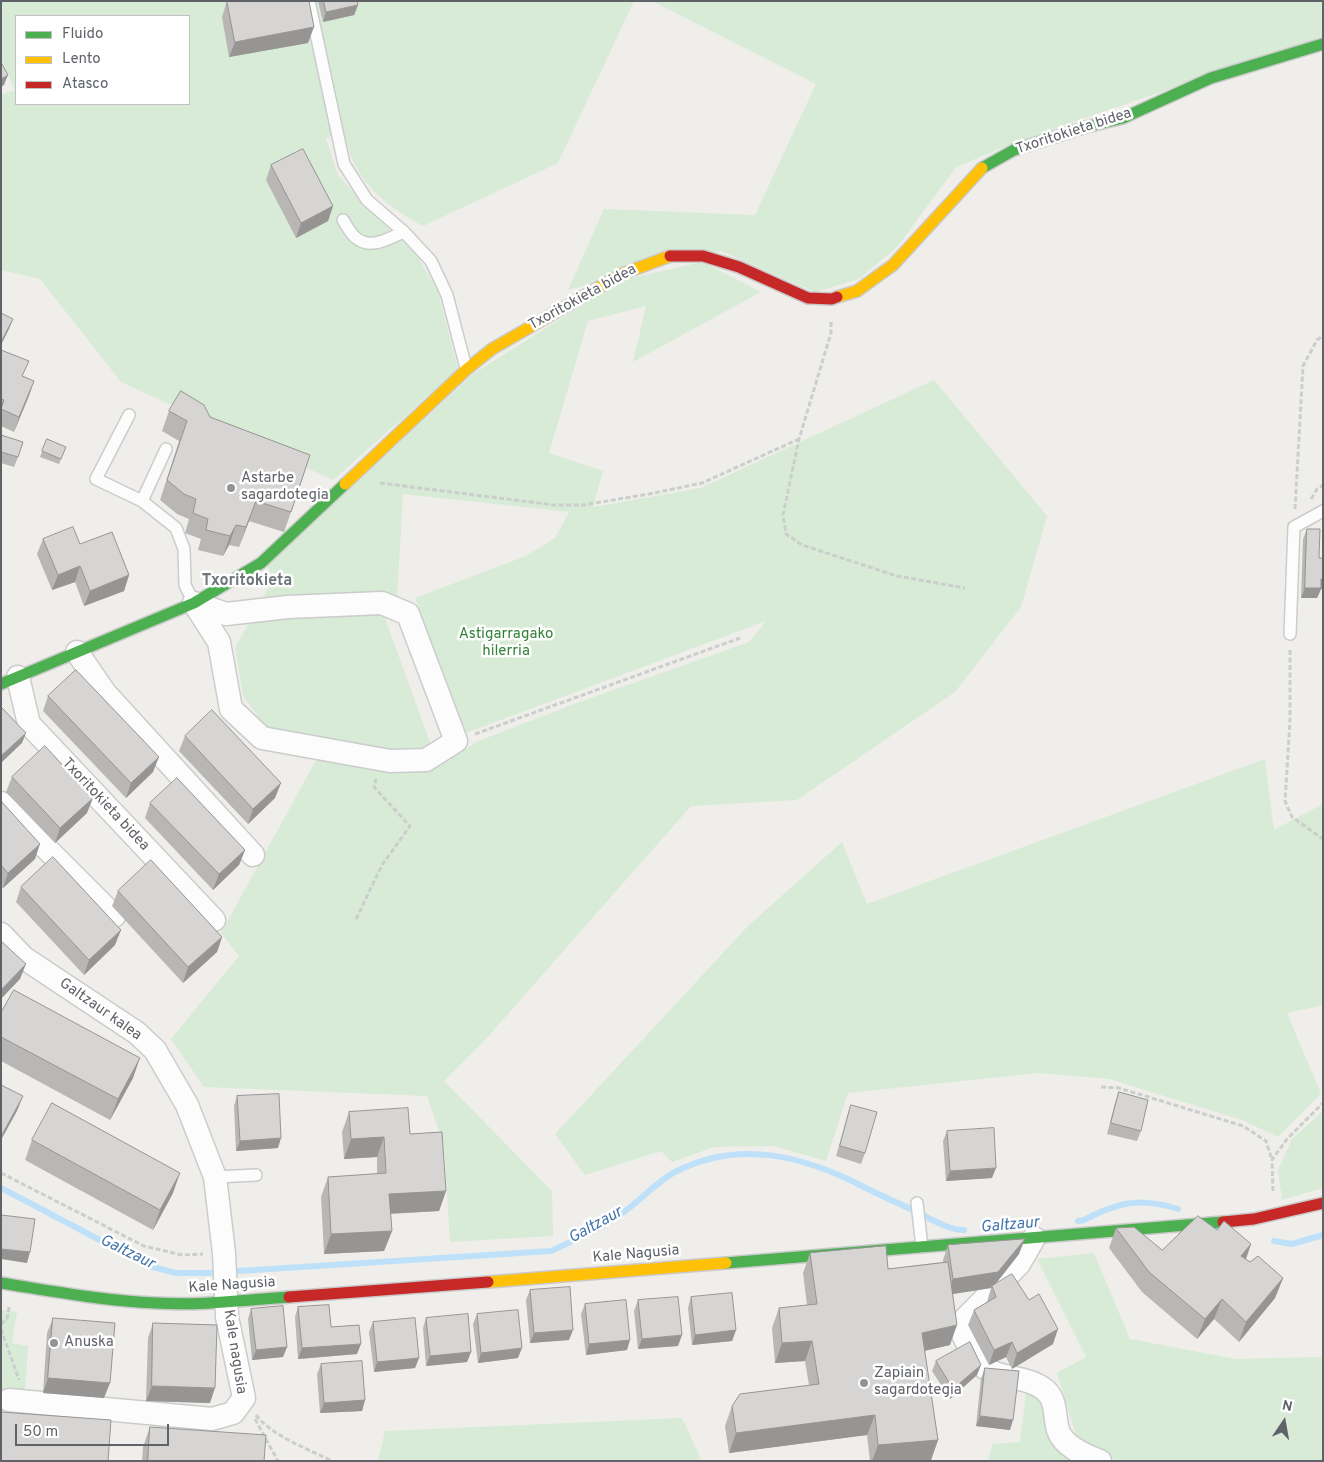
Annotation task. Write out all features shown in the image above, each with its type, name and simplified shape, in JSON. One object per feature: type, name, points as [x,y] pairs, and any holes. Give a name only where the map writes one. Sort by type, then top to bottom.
[{"type":"street","name":"Txoritokieta bidea","points":[[214,920],[30,724],[10,681],[194,603],[261,563],[466,369],[492,349],[622,274],[668,256],[703,256],[739,267],[808,298],[832,299],[857,291],[893,265],[982,168],[1014,150],[1086,127],[1123,118],[1211,78],[1323,44]]},
{"type":"street","points":[[194,603],[226,614],[288,607],[382,603],[408,614],[456,741],[426,760],[390,761],[262,738],[231,709],[219,642],[194,603]]},
{"type":"street","points":[[77,652],[105,693],[253,855]]},
{"type":"street","points":[[1,803],[114,916]]},
{"type":"street","name":"Galtzaur kalea","points":[[1,934],[24,958],[137,1033],[154,1050],[188,1105],[215,1177],[224,1253],[226,1294]]},
{"type":"street","name":"Kale Nagusia","points":[[1,1283],[127,1302],[181,1305],[226,1294],[922,1247],[1254,1219],[1323,1203]]},
{"type":"street","points":[[1034,1238],[1019,1264],[965,1319],[962,1333],[982,1367],[990,1371],[1033,1382],[1046,1391],[1053,1400],[1058,1430],[1066,1444],[1100,1461]]},
{"type":"street","name":"Kale nagusia","points":[[15,1394],[212,1419],[233,1413],[244,1398],[227,1317],[226,1294]]},
{"type":"lane","points":[[309,1],[344,164],[367,200],[404,232],[431,261],[447,295],[466,369]]},
{"type":"lane","points":[[343,220],[355,237],[367,244],[381,242],[404,232]]},
{"type":"lane","points":[[129,415],[96,479],[142,501],[176,528],[184,549],[185,585],[194,603]]},
{"type":"lane","points":[[142,501],[166,449]]},
{"type":"lane","points":[[1290,634],[1294,527],[1323,511]]},
{"type":"lane","points":[[215,1177],[256,1175]]},
{"type":"lane","points":[[917,1203],[922,1247]]},
{"type":"path","points":[[832,299],[831,333],[799,439],[783,515],[786,534],[802,545],[897,576],[965,588]]},
{"type":"path","points":[[1294,527],[1303,366],[1317,340],[1323,336]]},
{"type":"path","points":[[347,483],[383,483],[554,505],[583,505],[650,494],[702,482],[799,439]]},
{"type":"path","points":[[1290,634],[1290,722],[1285,801],[1292,817],[1323,839]]},
{"type":"path","points":[[456,741],[740,638]]},
{"type":"path","points":[[356,919],[382,865],[410,826],[374,787],[382,760]]},
{"type":"path","points":[[1101,1087],[1119,1088],[1243,1126],[1266,1141],[1272,1160],[1273,1216]]},
{"type":"path","points":[[1272,1160],[1287,1138],[1323,1103]]},
{"type":"path","points":[[1,1173],[144,1246],[182,1254],[224,1253]]},
{"type":"path","points":[[1,1329],[15,1394]]},
{"type":"path","points":[[244,1398],[278,1461]]},
{"type":"path","points":[[244,1398],[262,1422],[288,1439],[332,1461]]},
{"type":"green space","points":[[1,1],[634,1],[558,163],[423,226],[393,207],[367,183],[352,159],[342,129],[326,139],[338,175],[373,214],[416,254],[438,291],[458,369],[333,480],[121,382],[40,279],[1,270],[1,95],[15,90],[1,59]]},
{"type":"green space","points":[[652,1],[1323,1],[1323,36],[1016,142],[956,167],[898,246],[859,279],[815,292],[721,251],[568,290],[604,209],[755,215],[816,84]]},
{"type":"green space","name":"Astigarragako hilerria","points":[[702,262],[761,292],[633,362],[646,306],[588,321],[549,453],[603,471],[593,507],[701,488],[934,380],[1047,516],[1021,607],[955,692],[797,800],[691,806],[485,1040],[444,1081],[552,1191],[553,1236],[450,1242],[444,1145],[427,1096],[204,1087],[171,1039],[239,956],[221,933],[320,753],[385,768],[440,766],[476,742],[574,704],[749,642],[766,621],[466,733],[415,598],[526,556],[555,538],[569,512],[403,494],[397,599],[340,594],[262,599],[273,579],[267,566],[473,374],[622,280]]},
{"type":"green space","points":[[381,607],[432,748],[411,755],[268,730],[243,696],[235,648],[253,615]]},
{"type":"green space","points":[[1265,759],[1274,830],[1323,804],[1323,1005],[1287,1013],[1321,1094],[1278,1137],[1242,1120],[1109,1079],[1038,1073],[848,1093],[826,1161],[774,1146],[714,1147],[672,1162],[661,1151],[585,1175],[555,1134],[748,926],[842,842],[867,904]]},
{"type":"green space","points":[[1323,1111],[1323,1188],[1282,1200],[1278,1170],[1292,1139]]},
{"type":"green space","points":[[1094,1253],[1130,1339],[1236,1359],[1323,1357],[1323,1461],[1120,1461],[1096,1452],[1077,1438],[1057,1373],[1086,1357],[1037,1259]]},
{"type":"green space","points":[[1,1310],[17,1312],[12,1343],[28,1346],[24,1409],[1,1407]]},
{"type":"green space","points":[[1027,1386],[1043,1392],[1083,1461],[988,1461],[992,1444],[1020,1442]]},
{"type":"green space","points":[[682,1418],[702,1461],[378,1461],[385,1431]]},
{"type":"building","points":[[227,1],[309,1],[314,27],[235,42]]},
{"type":"building","points":[[324,1],[357,1],[358,5],[326,12]]},
{"type":"building","points":[[1,62],[8,75],[1,79]]},
{"type":"building","points":[[303,149],[333,206],[301,223],[271,165]]},
{"type":"building","points":[[1,313],[13,319],[1,342]]},
{"type":"building","points":[[1,350],[29,361],[22,376],[34,381],[19,417],[1,409],[4,400],[1,399]]},
{"type":"building","name":"Astarbe sagardotegia","points":[[181,391],[204,405],[210,417],[310,455],[291,512],[256,501],[246,527],[236,525],[230,536],[206,530],[208,519],[193,513],[196,499],[184,494],[167,480],[187,421],[169,411]]},
{"type":"building","points":[[1,435],[23,442],[18,457],[1,452]]},
{"type":"building","points":[[47,439],[66,447],[61,459],[42,451]]},
{"type":"building","points":[[73,527],[80,544],[112,532],[129,575],[90,591],[80,566],[58,575],[43,539]]},
{"type":"building","points":[[1307,529],[1320,529],[1319,558],[1323,558],[1321,588],[1305,588]]},
{"type":"building","points":[[76,670],[159,757],[131,783],[48,696]]},
{"type":"building","points":[[1,707],[26,733],[1,756]]},
{"type":"building","points":[[212,710],[281,783],[253,809],[185,736]]},
{"type":"building","points":[[45,746],[93,798],[60,828],[12,777]]},
{"type":"building","points":[[177,778],[245,850],[219,874],[150,803]]},
{"type":"building","points":[[1,801],[40,844],[8,873],[1,865]]},
{"type":"building","points":[[53,857],[121,930],[89,960],[21,887]]},
{"type":"building","points":[[151,860],[222,937],[188,967],[118,891]]},
{"type":"building","points":[[1,941],[26,964],[1,990]]},
{"type":"building","points":[[14,990],[140,1058],[118,1099],[1,1037],[1,1013]]},
{"type":"building","points":[[1,1085],[23,1096],[3,1133],[1,1132]]},
{"type":"building","points":[[1119,1092],[1148,1100],[1141,1131],[1111,1123]]},
{"type":"building","points":[[279,1094],[281,1138],[240,1141],[237,1096]]},
{"type":"building","points":[[52,1103],[180,1173],[160,1210],[32,1140]]},
{"type":"building","points":[[851,1105],[877,1112],[865,1153],[840,1146]]},
{"type":"building","points":[[408,1108],[410,1134],[442,1132],[446,1191],[389,1194],[392,1231],[331,1234],[328,1177],[386,1173],[384,1137],[351,1139],[349,1112]]},
{"type":"building","points":[[994,1128],[996,1168],[950,1171],[947,1131]]},
{"type":"building","points":[[1,1215],[35,1219],[30,1252],[1,1249]]},
{"type":"building","points":[[1198,1216],[1217,1230],[1224,1221],[1251,1244],[1241,1256],[1250,1262],[1258,1256],[1283,1278],[1246,1322],[1222,1299],[1205,1319],[1149,1272],[1116,1228],[1134,1227],[1162,1250]]},
{"type":"building","points":[[1025,1239],[998,1272],[953,1279],[948,1245]]},
{"type":"building","name":"Zapiain sagardotegia","points":[[886,1246],[888,1269],[948,1262],[957,1325],[922,1333],[938,1440],[878,1445],[875,1415],[736,1433],[732,1406],[740,1394],[819,1384],[812,1341],[782,1343],[779,1308],[817,1304],[810,1253]]},
{"type":"building","points":[[1012,1274],[1029,1300],[1039,1294],[1058,1329],[1017,1353],[1012,1342],[994,1350],[974,1310],[996,1297],[992,1286]]},
{"type":"building","points":[[570,1287],[573,1330],[534,1333],[530,1290]]},
{"type":"building","points":[[732,1293],[736,1330],[695,1335],[691,1297]]},
{"type":"building","points":[[678,1297],[682,1335],[642,1339],[638,1300]]},
{"type":"building","points":[[626,1300],[630,1340],[589,1344],[585,1304]]},
{"type":"building","points":[[329,1305],[331,1327],[359,1325],[361,1344],[302,1348],[298,1307]]},
{"type":"building","points":[[283,1306],[287,1347],[256,1350],[251,1309]]},
{"type":"building","points":[[518,1310],[522,1348],[481,1353],[477,1314]]},
{"type":"building","points":[[468,1314],[471,1352],[430,1356],[426,1318]]},
{"type":"building","points":[[53,1318],[115,1323],[110,1383],[48,1378]]},
{"type":"building","points":[[415,1318],[419,1358],[377,1362],[373,1322]]},
{"type":"building","points":[[153,1323],[217,1325],[215,1388],[152,1386]]},
{"type":"building","points":[[970,1342],[981,1365],[953,1389],[936,1361]]},
{"type":"building","points":[[362,1361],[365,1400],[324,1403],[321,1364]]},
{"type":"building","points":[[985,1368],[1019,1371],[1013,1420],[980,1416]]},
{"type":"building","points":[[1,1412],[111,1420],[108,1461],[1,1461]]},
{"type":"building","points":[[150,1427],[266,1435],[264,1461],[148,1461]]},
{"type":"waterway","name":"Galtzaur","points":[[1,1188],[149,1266],[176,1273],[207,1273],[551,1251],[613,1219],[675,1172],[697,1163],[741,1154],[785,1158],[806,1163],[850,1180],[939,1223],[964,1230]]},
{"type":"waterway","name":"Galtzaur","points":[[1078,1221],[1119,1205],[1130,1203],[1152,1203],[1178,1209]]},
{"type":"waterway","name":"Galtzaur","points":[[1274,1241],[1292,1244],[1323,1235]]},
{"type":"traffic: fast","points":[[982,168],[1014,150],[1086,127],[1123,118],[1211,78],[1323,44]]},
{"type":"traffic: fast","points":[[1,684],[194,603],[261,563],[345,484]]},
{"type":"traffic: fast","points":[[726,1263],[1223,1222]]},
{"type":"traffic: fast","points":[[1,1283],[98,1298],[173,1304],[289,1297]]},
{"type":"traffic: slow","points":[[837,297],[857,291],[893,265],[982,168]]},
{"type":"traffic: slow","points":[[345,484],[467,369],[492,349],[622,274],[670,256]]},
{"type":"traffic: slow","points":[[488,1282],[726,1263]]},
{"type":"traffic: jam","points":[[670,256],[703,256],[739,267],[808,298],[832,299],[837,297]]},
{"type":"traffic: jam","points":[[1223,1222],[1254,1219],[1323,1203]]},
{"type":"traffic: jam","points":[[289,1297],[488,1282]]},
{"type":"place","name":"Astarbe sagardotegia","points":[[231,488]]},
{"type":"place","name":"Anuska","points":[[54,1343]]},
{"type":"place","name":"Zapiain sagardotegia","points":[[864,1383]]},
{"type":"district","name":"Txoritokieta","points":[[247,582]]}]
